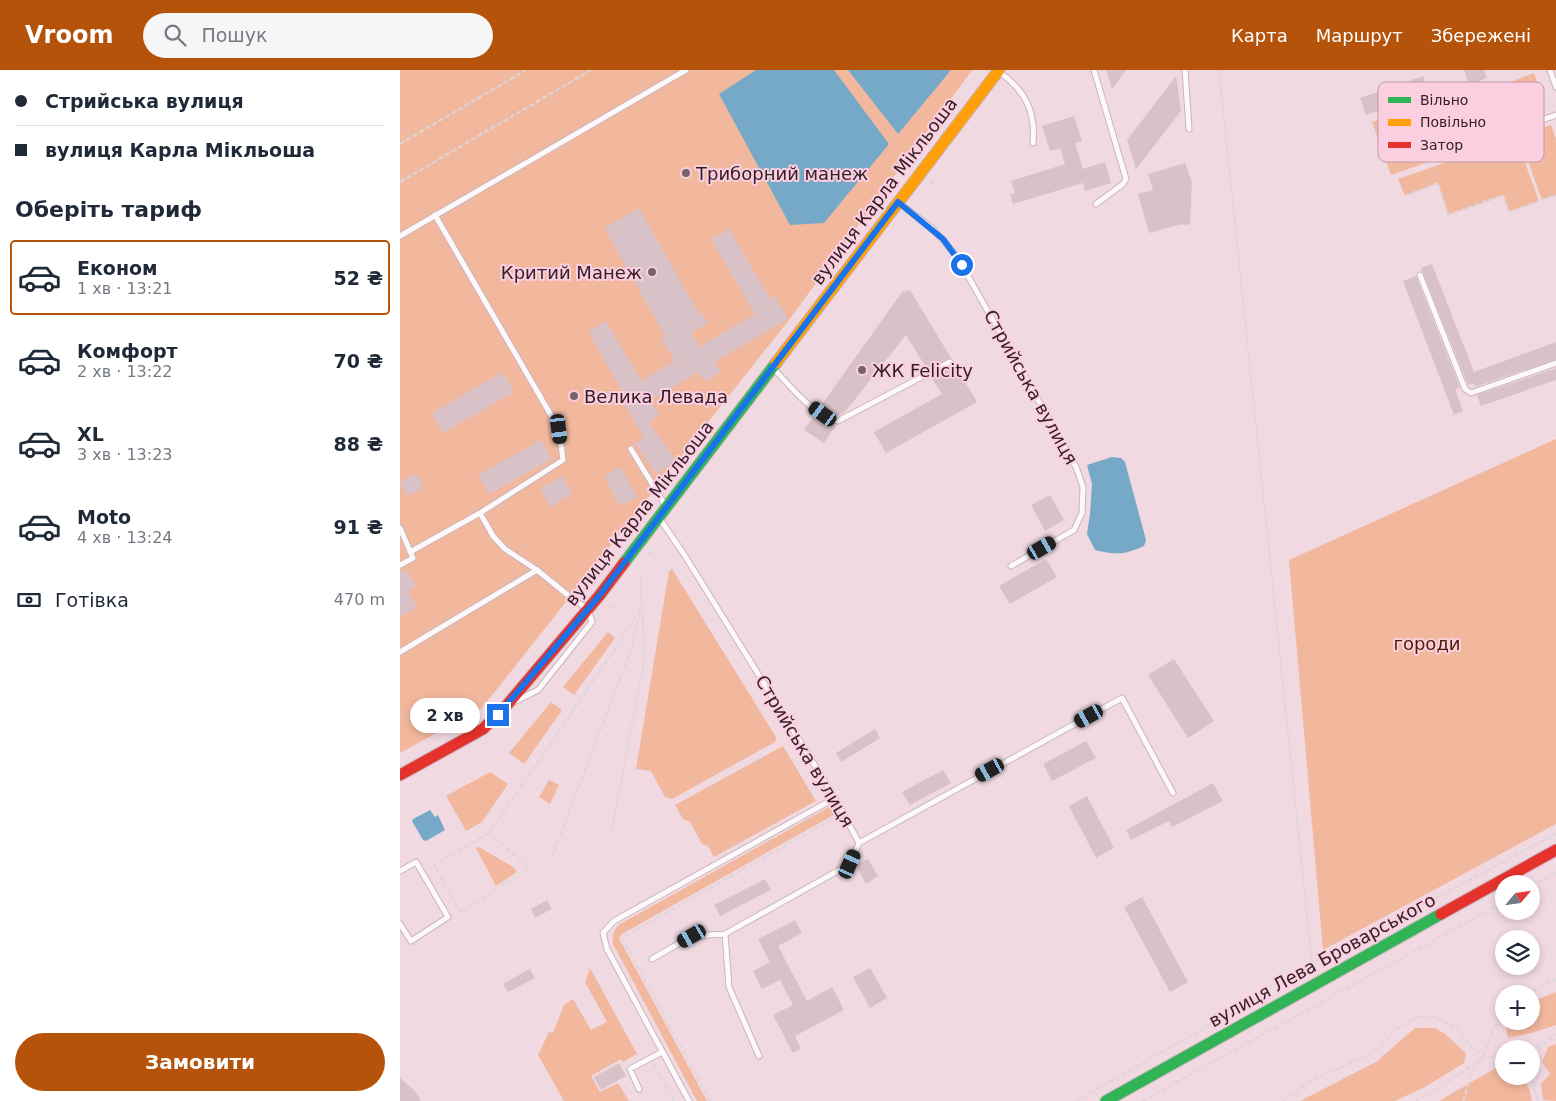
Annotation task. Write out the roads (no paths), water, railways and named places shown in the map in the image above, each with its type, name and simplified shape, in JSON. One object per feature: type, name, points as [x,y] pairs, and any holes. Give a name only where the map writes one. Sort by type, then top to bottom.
[{"type":"street","name":"вулиця Карла Мікльоша","points":[[400,775],[483,729],[507,705],[588,609],[667,508],[998,71]]},
{"type":"street","name":"вулиця Лева Броварського","points":[[1106,1101],[1556,850]]},
{"type":"lane","points":[[400,236],[686,70]]},
{"type":"lane","points":[[1094,70],[1126,179],[1123,184],[1096,204]]},
{"type":"lane","points":[[1185,70],[1189,129]]},
{"type":"lane","points":[[1550,70],[1556,87]]},
{"type":"lane","points":[[998,71],[1015,85],[1027,102],[1032,115],[1033,143]]},
{"type":"lane","points":[[1544,119],[1556,115]]},
{"type":"lane","name":"Стрийська вулиця","points":[[898,202],[932,228],[956,255],[1076,467],[1083,487],[1082,513],[1074,530],[1010,566]]},
{"type":"lane","points":[[410,552],[480,513],[563,460],[559,429],[435,215]]},
{"type":"lane","points":[[1420,275],[1465,389],[1471,393],[1556,362]]},
{"type":"lane","points":[[772,368],[808,403],[833,420],[838,421],[950,362]]},
{"type":"lane","points":[[631,449],[667,508]]},
{"type":"lane","points":[[480,513],[493,536],[505,549],[588,609]]},
{"type":"lane","name":"Стрийська вулиця","points":[[659,518],[686,556],[834,798],[859,843],[1122,698],[1173,793]]},
{"type":"lane","points":[[400,528],[413,558],[400,565]]},
{"type":"lane","points":[[400,652],[536,570]]},
{"type":"lane","points":[[689,1101],[607,949],[603,933],[614,921],[834,798]]},
{"type":"lane","points":[[652,959],[692,936],[725,934],[850,864],[859,843]]},
{"type":"lane","points":[[400,871],[416,862],[448,917],[411,941],[400,924]]},
{"type":"lane","points":[[725,934],[729,987],[759,1056]]},
{"type":"lane","points":[[639,1090],[630,1069],[662,1052]]},
{"type":"water","points":[[756,70],[834,70],[889,144],[824,223],[790,225],[719,94]]},
{"type":"water","points":[[848,70],[951,70],[898,134]]},
{"type":"water","points":[[1112,457],[1121,458],[1125,462],[1146,540],[1144,546],[1120,553],[1095,550],[1087,534],[1092,484],[1087,465]]},
{"type":"water","points":[[430,810],[435,817],[438,815],[445,830],[426,841],[423,840],[412,821]]},
{"type":"place","name":"Триборний манеж","points":[[686,173]]},
{"type":"place","name":"Критий Манеж","points":[[652,272]]},
{"type":"place","name":"ЖК Felicity","points":[[862,370]]},
{"type":"place","name":"Велика Левада","points":[[574,396]]},
{"type":"park label","name":"городи","points":[[1427,643]]}]
